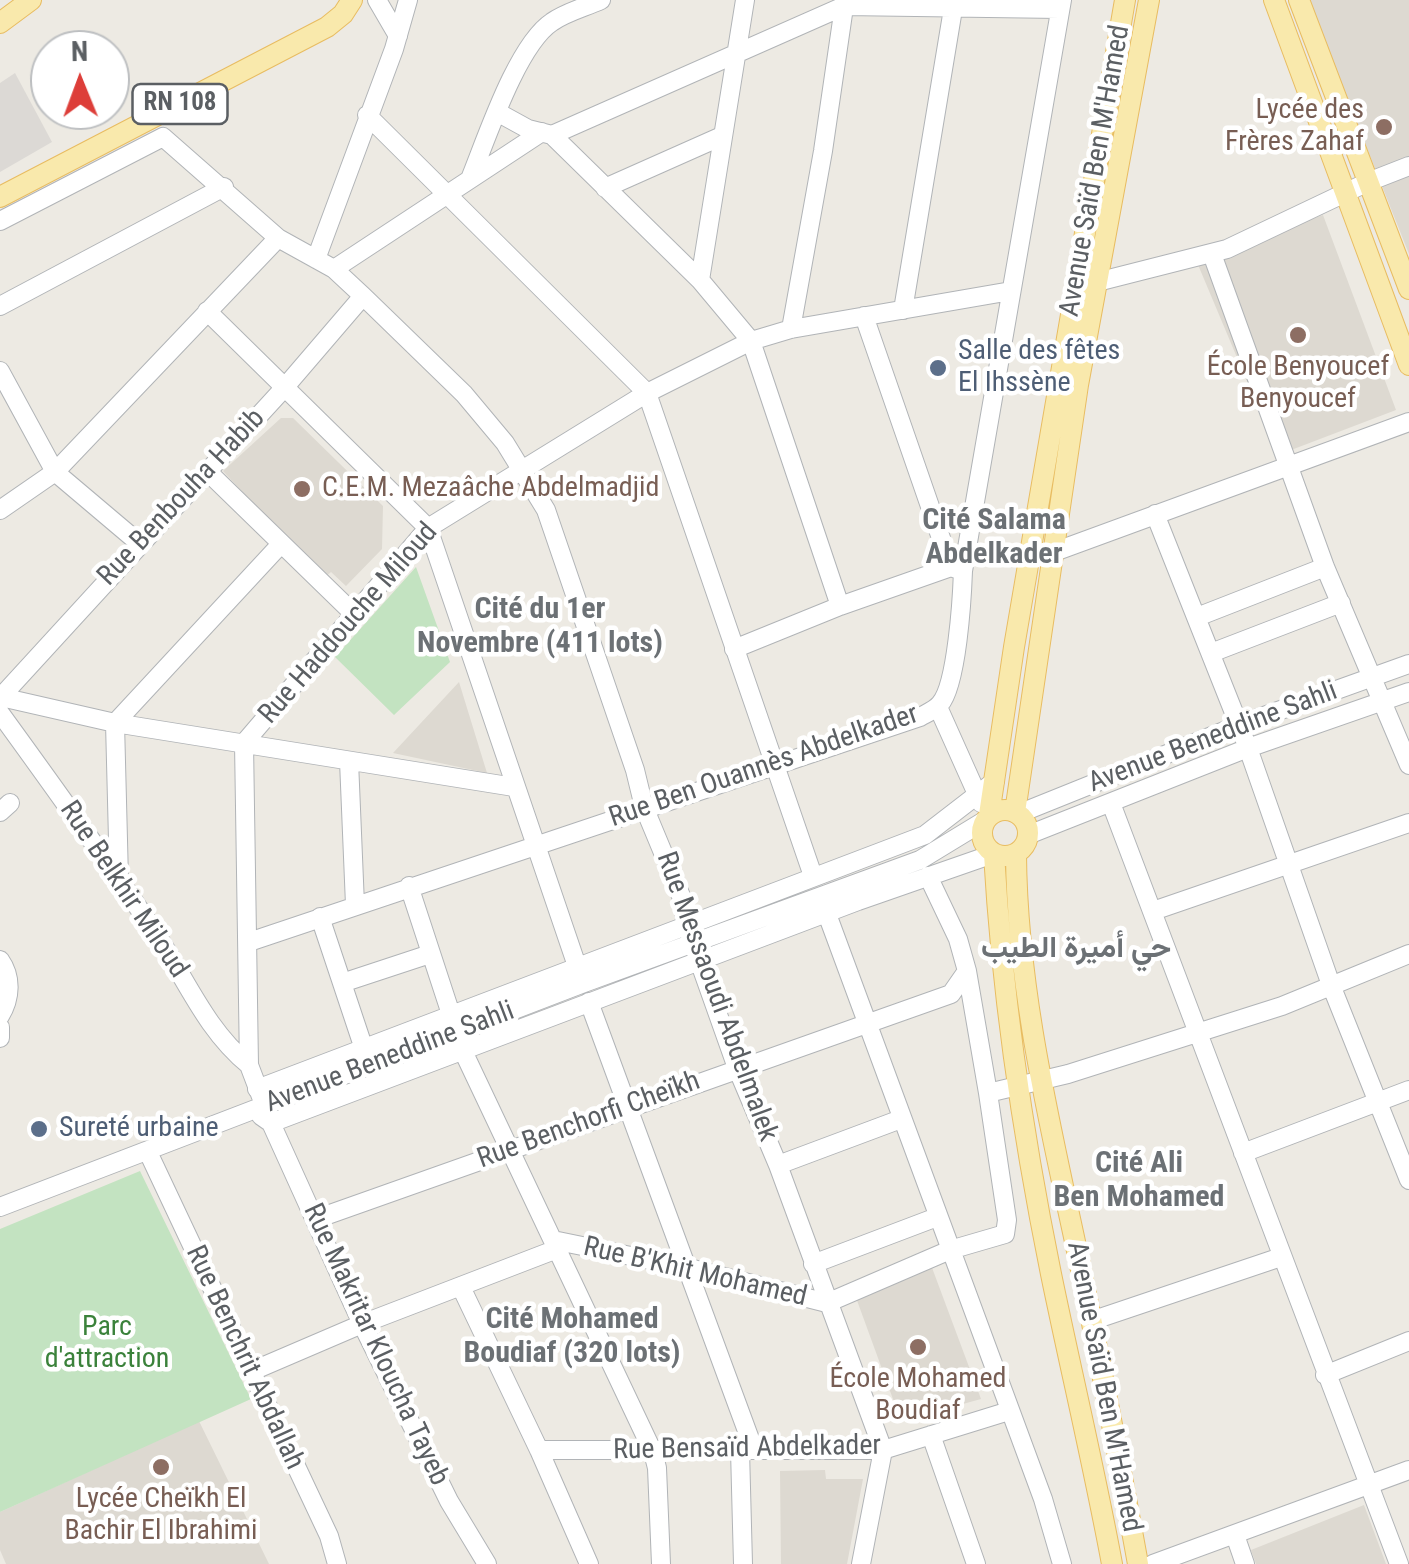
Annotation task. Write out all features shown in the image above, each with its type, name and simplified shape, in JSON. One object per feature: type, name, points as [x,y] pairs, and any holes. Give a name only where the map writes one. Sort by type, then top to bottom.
[{"type":"main road","points":[[0,24],[31,0]]},
{"type":"main road","name":"RN 108","points":[[0,196],[327,27],[352,0]]},
{"type":"main road","name":"Avenue Saïd Ben M'Hamed","points":[[987,818],[1125,0]]},
{"type":"main road","name":"Avenue Saïd Ben M'Hamed","points":[[1017,813],[1078,385],[1149,0]]},
{"type":"main road","points":[[1274,0],[1409,365]]},
{"type":"main road","points":[[1299,0],[1409,289]]},
{"type":"main road","points":[[1003,809],[1017,813],[1028,826],[1028,834],[1016,854],[993,854],[981,836],[987,818],[1003,809]]},
{"type":"main road","name":"Avenue Saïd Ben M'Hamed","points":[[993,854],[1003,980],[1091,1320],[1138,1564]]},
{"type":"main road","name":"Avenue Saïd Ben M'Hamed","points":[[1016,854],[1029,1084],[1050,1271],[1112,1564]]},
{"type":"street","points":[[377,0],[398,36]]},
{"type":"street","points":[[316,259],[408,0]]},
{"type":"street","points":[[470,179],[523,59],[551,22],[601,0]]},
{"type":"street","points":[[700,280],[745,0]]},
{"type":"street","points":[[791,329],[823,152],[844,3]]},
{"type":"street","points":[[334,269],[470,179],[547,134],[844,3],[953,9],[1061,5]]},
{"type":"street","name":"Rue Ben Ouannès Abdelkader","points":[[249,942],[920,717],[938,707],[945,697],[955,650],[957,569],[1061,5]]},
{"type":"street","points":[[903,310],[953,9]]},
{"type":"street","points":[[497,112],[518,125],[547,134],[700,280],[751,340],[840,606]]},
{"type":"street","points":[[367,115],[647,393],[813,876]]},
{"type":"street","points":[[605,188],[722,136]]},
{"type":"street","name":"Rue Messaoudi Abdelmalek","points":[[0,221],[162,137],[224,187],[278,238],[334,269],[464,394],[521,468],[546,510],[635,770],[644,807],[681,896],[738,1068],[883,1450]]},
{"type":"street","points":[[1096,282],[1212,254],[1409,166]]},
{"type":"street","points":[[0,306],[224,187]]},
{"type":"street","points":[[0,510],[55,472],[278,238]]},
{"type":"street","points":[[1212,254],[1326,567],[1409,765]]},
{"type":"street","name":"Rue Haddouche Miloud","points":[[261,1107],[249,1065],[244,743],[428,528],[647,393],[751,340],[791,329],[1011,291]]},
{"type":"street","name":"Rue Benbouha Habib","points":[[0,698],[363,296]]},
{"type":"street","points":[[207,311],[428,528],[577,966]]},
{"type":"street","points":[[734,648],[840,606],[957,569],[864,316]]},
{"type":"street","points":[[0,371],[55,472],[139,544]]},
{"type":"street","points":[[1054,552],[1409,422]]},
{"type":"street","points":[[208,470],[354,614]]},
{"type":"street","points":[[1155,514],[1248,748],[1331,985],[1409,1180]]},
{"type":"street","points":[[119,879],[116,723],[280,545]]},
{"type":"street","points":[[1197,617],[1326,567]]},
{"type":"street","points":[[1211,653],[1341,603]]},
{"type":"street","name":"Avenue Beneddine Sahli","points":[[1017,813],[1239,725],[1409,664]]},
{"type":"street","name":"Avenue Beneddine Sahli","points":[[1028,834],[1248,748],[1409,692]]},
{"type":"street","points":[[0,698],[116,723],[514,786]]},
{"type":"street","points":[[938,707],[987,818]]},
{"type":"street","name":"Rue Belkhir Miloud","points":[[0,713],[119,879],[180,970],[206,1020],[249,1065]]},
{"type":"street","points":[[349,760],[355,905]]},
{"type":"street","name":"Avenue Beneddine Sahli","points":[[261,1107],[577,966],[691,935],[813,876],[924,835],[995,781]]},
{"type":"street","points":[[1112,803],[1399,1564]]},
{"type":"street","points":[[954,814],[980,814],[987,818]]},
{"type":"street","name":"Avenue Beneddine Sahli","points":[[261,1107],[364,1048],[452,1024],[691,935],[920,860],[987,818]]},
{"type":"street","points":[[1153,912],[1409,823]]},
{"type":"street","name":"Avenue Beneddine Sahli","points":[[261,1107],[463,1051],[993,854]]},
{"type":"street","points":[[928,876],[953,928],[967,971],[988,1093],[1029,1084],[1282,1006],[1409,954]]},
{"type":"street","points":[[409,886],[463,1051],[653,1452],[661,1564]]},
{"type":"street","points":[[827,914],[1043,1499],[1061,1564]]},
{"type":"street","points":[[320,917],[364,1048]]},
{"type":"street","points":[[342,983],[430,954]]},
{"type":"street","points":[[0,960],[6,968],[9,992],[0,1016]]},
{"type":"street","name":"Rue Benchorfi Cheïkh","points":[[316,1220],[951,994],[967,971]]},
{"type":"street","points":[[589,1002],[689,1268],[747,1450],[744,1564]]},
{"type":"street","points":[[0,1027],[0,1038]]},
{"type":"street","points":[[1243,1153],[1409,1090]]},
{"type":"street","name":"Rue B'Khit Mohamed","points":[[250,1372],[555,1245],[689,1268],[827,1303],[950,1250],[1005,1234],[1007,1220],[988,1093]]},
{"type":"street","points":[[0,1207],[261,1107]]},
{"type":"street","name":"Rue Makritar Kloucha Tayeb","points":[[261,1107],[449,1501],[487,1564]]},
{"type":"street","points":[[778,1165],[901,1119]]},
{"type":"street","name":"Rue Benchrit Abdallah","points":[[148,1152],[330,1536],[333,1562]]},
{"type":"street","points":[[813,1264],[938,1217]]},
{"type":"street","points":[[1091,1320],[1281,1257]]},
{"type":"street","points":[[461,1287],[588,1564]]},
{"type":"street","points":[[1325,1374],[1409,1341]]},
{"type":"street","name":"Rue Bensaïd Abdelkader","points":[[539,1450],[883,1450],[1009,1410]]},
{"type":"street","points":[[930,1435],[976,1564]]},
{"type":"street","points":[[861,1564],[883,1450]]},
{"type":"street","points":[[1153,1564],[1409,1470]]},
{"type":"street","points":[[1235,1535],[1245,1564]]},
{"type":"shaded area","name":"Lycée des Frères Zahaf","points":[[1308,0],[1409,0],[1409,254]]},
{"type":"shaded area","points":[[15,73],[30,101],[30,130],[46,130],[52,142],[0,172],[0,83]]},
{"type":"shaded area","name":"École Benyoucef Benyoucef","points":[[1323,215],[1396,410],[1278,455],[1196,260]]},
{"type":"shaded area","name":"C.E.M. Mezaâche Abdelmadjid","points":[[281,418],[293,418],[383,506],[382,549],[346,586],[331,572],[323,579],[223,471]]},
{"type":"shaded area","points":[[459,682],[487,773],[393,753]]},
{"type":"shaded area","name":"École Mohamed Boudiaf","points":[[931,1265],[981,1399],[901,1421],[855,1295]]},
{"type":"shaded area","name":"Lycée Cheïkh El Bachir El Ibrahimi","points":[[199,1421],[269,1564],[6,1564],[0,1550],[0,1512]]},
{"type":"shaded area","points":[[825,1470],[826,1479],[863,1479],[847,1564],[781,1564],[780,1471]]},
{"type":"shaded area","points":[[1364,1505],[1386,1564],[1256,1564],[1251,1550]]},
{"type":"green space","points":[[416,567],[450,662],[394,715],[335,657]]},
{"type":"green space","name":"Parc d'attraction","points":[[140,1171],[251,1399],[0,1512],[0,1229]]},
{"type":"place","name":"Lycée des Frères Zahaf","points":[[1384,127]]},
{"type":"place","name":"École Benyoucef Benyoucef","points":[[1298,335]]},
{"type":"place","name":"Salle des fêtes El Ihssène","points":[[938,368]]},
{"type":"place","name":"C.E.M. Mezaâche Abdelmadjid","points":[[302,489]]},
{"type":"place","name":"Sureté urbaine","points":[[39,1129]]},
{"type":"place","name":"École Mohamed Boudiaf","points":[[918,1347]]},
{"type":"place","name":"Lycée Cheïkh El Bachir El Ibrahimi","points":[[161,1467]]},
{"type":"district","name":"Cité Salama Abdelkader","points":[[994,538]]},
{"type":"district","name":"Cité du 1er Novembre (411 lots)","points":[[540,627]]},
{"type":"district","name":"حي أميرة الطيب","points":[[1076,949]]},
{"type":"district","name":"Cité Ali Ben Mohamed","points":[[1139,1181]]},
{"type":"district","name":"Cité Mohamed Boudiaf (320 lots)","points":[[572,1337]]}]
